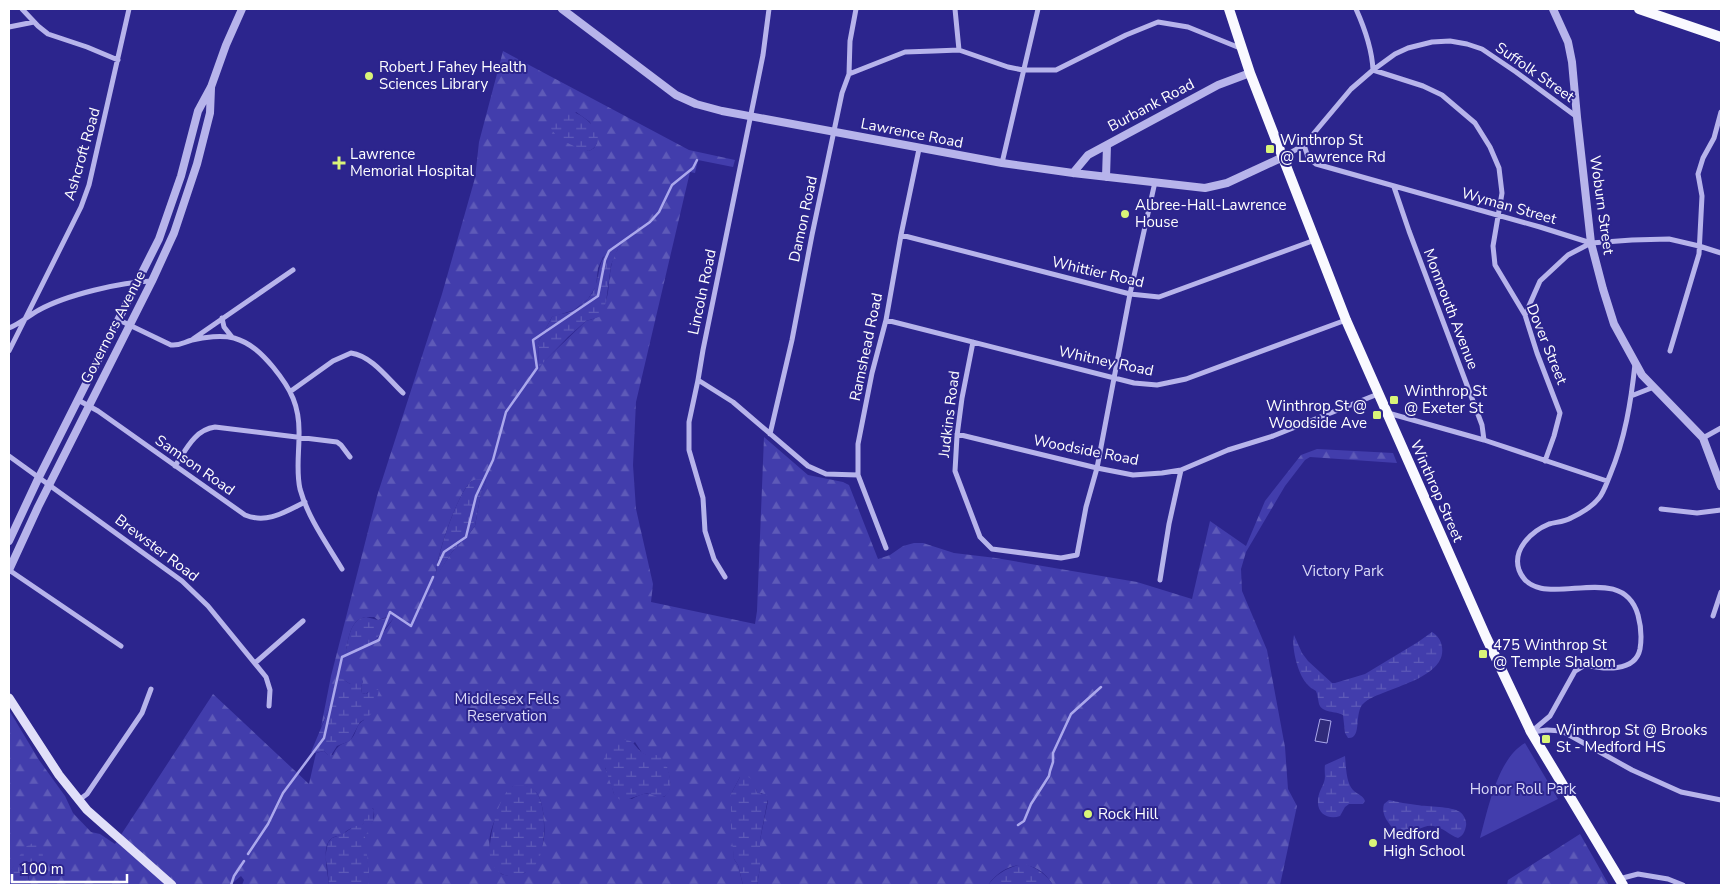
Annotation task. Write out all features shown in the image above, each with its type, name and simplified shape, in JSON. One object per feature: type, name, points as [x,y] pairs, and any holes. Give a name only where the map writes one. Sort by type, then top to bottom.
[{"type":"main road","name":"Winthrop Street","points":[[1229,9],[1250,72],[1346,320],[1486,637],[1531,732],[1621,882]]},
{"type":"main road","points":[[1647,10],[1721,37]]},
{"type":"main road","points":[[9,698],[48,758],[79,800],[101,823],[172,885]]},
{"type":"street","points":[[22,9],[34,22],[54,37],[87,47],[118,60]]},
{"type":"street","name":"Ashcroft Road","points":[[9,351],[86,195],[94,170],[129,9]]},
{"type":"street","name":"Governors Avenue","points":[[9,541],[38,478],[159,239],[181,176],[198,111],[211,86],[242,9]]},
{"type":"street","name":"Lawrence Road","points":[[562,9],[676,95],[696,104],[750,116],[1002,163],[1205,188],[1227,183],[1283,157]]},
{"type":"street","name":"Lincoln Road","points":[[725,577],[714,559],[705,531],[703,498],[689,450],[689,422],[762,55],[769,9]]},
{"type":"street","name":"Damon Road","points":[[770,434],[842,93],[848,74],[850,41],[856,9]]},
{"type":"street","points":[[955,9],[959,50]]},
{"type":"street","points":[[1002,163],[1038,9]]},
{"type":"street","points":[[1356,9],[1370,46],[1373,70]]},
{"type":"street","name":"Woburn Street","points":[[1556,11],[1568,42],[1572,62],[1591,243],[1614,324],[1642,375],[1703,438],[1721,486]]},
{"type":"street","points":[[9,28],[34,22]]},
{"type":"street","points":[[848,74],[905,52],[959,50],[1008,68],[1056,70],[1126,35],[1158,22],[1188,27],[1243,49]]},
{"type":"street","name":"Suffolk Street","points":[[1283,157],[1304,145],[1351,89],[1373,70],[1395,54],[1408,48],[1432,42],[1467,44],[1482,50],[1496,58],[1577,117]]},
{"type":"street","name":"Dover Street","points":[[1373,70],[1424,86],[1442,95],[1475,123],[1490,147],[1499,168],[1502,193],[1493,246],[1495,264],[1525,315],[1537,354],[1560,413],[1545,461]]},
{"type":"street","name":"Burbank Road","points":[[1073,173],[1088,155],[1218,85],[1250,72]]},
{"type":"street","name":"Governors Avenue","points":[[9,570],[48,486],[152,281],[174,233],[198,164],[210,113],[211,86]]},
{"type":"street","points":[[1670,351],[1699,254],[1702,196],[1698,174],[1703,158],[1714,138],[1721,112]]},
{"type":"street","points":[[1106,177],[1107,145]]},
{"type":"street","name":"Wyman Street","points":[[1304,145],[1308,158],[1316,164],[1591,243],[1669,240],[1721,253]]},
{"type":"street","name":"Ramshead Road","points":[[886,548],[858,475],[858,444],[872,372],[886,320],[901,235],[920,149]]},
{"type":"street","points":[[1096,468],[1130,294],[1155,182]]},
{"type":"street","name":"Monmouth Avenue","points":[[1394,187],[1409,232],[1482,425],[1484,440]]},
{"type":"street","name":"Whittier Road","points":[[901,235],[1130,294],[1159,297],[1315,240]]},
{"type":"street","points":[[1525,315],[1540,281],[1568,255],[1591,243]]},
{"type":"street","points":[[118,320],[171,345],[178,345],[190,340],[293,270]]},
{"type":"street","points":[[9,328],[40,309],[58,302],[84,294],[138,282],[152,281]]},
{"type":"street","points":[[222,318],[226,331],[233,338]]},
{"type":"street","name":"Whitney Road","points":[[886,320],[1113,378],[1134,383],[1158,385],[1186,379],[1346,320]]},
{"type":"street","points":[[190,340],[214,337],[233,338],[248,344],[259,352],[291,391],[297,408],[299,437],[298,480],[304,502],[342,569]]},
{"type":"street","name":"Judkins Road","points":[[972,342],[957,434],[955,470],[980,537],[992,549],[1061,558],[1077,555],[1086,506],[1096,468]]},
{"type":"street","points":[[291,391],[333,362],[351,353],[367,359],[403,393]]},
{"type":"street","points":[[1531,732],[1550,716],[1575,671],[1585,665],[1600,668],[1616,668],[1632,663],[1640,650],[1642,628],[1635,606],[1623,592],[1609,587],[1547,590],[1528,583],[1520,571],[1518,557],[1522,546],[1531,534],[1548,525],[1570,519],[1599,499],[1619,453],[1631,396],[1635,362]]},
{"type":"street","points":[[698,380],[733,402],[808,466],[826,474],[858,475]]},
{"type":"street","points":[[1631,396],[1654,387]]},
{"type":"street","name":"Woodside Road","points":[[957,434],[1096,468],[1134,475],[1181,470],[1228,450],[1273,436],[1378,394]]},
{"type":"street","name":"Samson Road","points":[[78,400],[252,518],[271,518],[304,502]]},
{"type":"street","points":[[1386,413],[1484,440],[1607,481]]},
{"type":"street","points":[[176,466],[197,435],[209,428],[337,442],[350,458]]},
{"type":"street","points":[[1703,438],[1721,428]]},
{"type":"street","name":"Brewster Road","points":[[9,456],[182,581],[208,606],[266,677],[269,684],[269,706]]},
{"type":"street","points":[[1160,580],[1169,524],[1181,470]]},
{"type":"street","points":[[1661,509],[1697,513],[1721,510]]},
{"type":"street","points":[[9,570],[120,646]]},
{"type":"street","points":[[1713,616],[1721,592]]},
{"type":"street","points":[[255,663],[302,621]]},
{"type":"street","points":[[79,800],[87,794],[142,713],[151,689]]},
{"type":"street","points":[[1531,732],[1562,731],[1632,770],[1681,792],[1721,800]]},
{"type":"street","points":[[1621,882],[1638,874],[1668,879],[1683,885]]},
{"type":"green space","name":"Middlesex Fells Reservation","points":[[503,51],[689,150],[735,160],[733,167],[698,160],[695,173],[690,172],[636,402],[633,465],[636,509],[653,584],[651,602],[755,624],[764,437],[808,475],[849,485],[878,559],[890,555],[903,546],[923,543],[954,553],[996,558],[1137,582],[1192,599],[1210,521],[1246,546],[1265,501],[1301,455],[1317,449],[1393,453],[1397,463],[1310,457],[1305,460],[1285,486],[1246,552],[1241,569],[1242,591],[1267,650],[1285,747],[1288,789],[1297,806],[1280,885],[1053,885],[1038,870],[1030,866],[1021,865],[1003,871],[988,885],[757,885],[760,868],[760,840],[768,801],[762,793],[757,793],[756,789],[740,777],[731,794],[734,859],[738,865],[743,885],[367,885],[368,873],[365,838],[373,821],[373,808],[366,815],[363,824],[346,831],[342,835],[333,837],[328,843],[326,854],[329,885],[242,885],[244,880],[241,876],[230,885],[31,885],[29,879],[30,871],[38,868],[14,866],[9,873],[9,710],[39,760],[65,796],[73,813],[91,832],[100,834],[115,844],[213,694],[309,784],[316,753],[324,751],[328,755],[333,755],[340,745],[352,738],[359,724],[364,720],[368,692],[366,694],[362,693],[363,681],[350,684],[344,680],[335,688],[321,727],[331,676],[377,496],[442,294],[475,178],[479,142]],"holes":[[[576,112],[590,122],[597,143],[589,151],[560,137]],[[618,249],[611,266],[608,293],[602,310],[597,317],[586,321],[538,367],[539,341],[552,317],[574,310],[588,299],[596,286],[598,268],[603,257]],[[484,479],[486,481],[481,493],[475,526],[452,552],[436,576],[439,556],[454,510],[472,481]],[[374,617],[378,620],[387,617],[393,619],[374,641],[362,648],[347,653],[348,639],[354,625],[361,618]],[[635,742],[642,753],[666,765],[670,786],[664,797],[648,794],[632,799],[614,794],[605,768]],[[513,786],[525,786],[534,790],[541,802],[544,826],[542,846],[525,873],[509,876],[501,874],[492,855],[489,841],[493,824]]]},
{"type":"green space","points":[[569,111],[582,116],[594,127],[598,140],[589,151],[564,141],[550,127],[549,121],[552,118]]},
{"type":"green space","points":[[620,244],[611,265],[606,302],[602,313],[599,317],[586,321],[538,368],[539,341],[552,317],[572,311],[587,300],[596,285],[605,255]]},
{"type":"green space","points":[[484,479],[486,481],[481,493],[475,526],[452,552],[436,577],[443,542],[460,497],[472,481]]},
{"type":"green space","points":[[366,617],[378,620],[391,617],[393,619],[373,643],[359,651],[347,654],[348,639],[354,625],[361,618]]},
{"type":"green space","points":[[1432,632],[1439,638],[1442,647],[1441,658],[1434,668],[1411,682],[1364,703],[1359,712],[1357,730],[1353,737],[1348,738],[1345,733],[1343,715],[1321,707],[1316,691],[1304,680],[1298,668],[1294,653],[1294,635],[1308,661],[1332,683],[1335,683],[1365,674]]},
{"type":"green space","points":[[336,677],[350,684],[356,679],[362,679],[362,693],[366,694],[374,689],[379,690],[374,711],[360,722],[350,741],[337,746],[330,757],[324,751],[311,752],[329,709]]},
{"type":"green space","points":[[621,739],[632,742],[645,754],[661,757],[669,772],[670,785],[667,795],[660,797],[647,793],[620,800],[614,794],[603,761],[611,746]]},
{"type":"green space","name":"Honor Roll Park","points":[[1525,743],[1558,799],[1480,838],[1490,800],[1501,773],[1515,751]]},
{"type":"green space","points":[[1345,756],[1349,783],[1353,790],[1362,796],[1365,801],[1363,804],[1349,804],[1340,816],[1324,815],[1319,809],[1318,801],[1325,780],[1325,765]]},
{"type":"green space","points":[[745,775],[753,780],[757,793],[766,794],[768,798],[760,840],[760,868],[757,885],[743,885],[738,865],[734,859],[731,832],[731,794],[740,777]]},
{"type":"green space","points":[[513,786],[530,787],[537,793],[543,812],[544,834],[541,854],[535,866],[520,875],[506,876],[494,867],[490,858],[490,849],[492,829],[499,807],[503,798]]},
{"type":"green space","points":[[1389,800],[1456,810],[1465,818],[1464,831],[1458,838],[1433,826],[1427,826],[1410,833],[1400,833],[1394,829],[1384,816],[1384,804]]},
{"type":"green space","points":[[371,807],[374,810],[373,821],[365,837],[369,873],[368,885],[329,885],[325,857],[328,843],[332,838],[363,824],[366,813]]},
{"type":"green space","points":[[1580,834],[1609,885],[1507,885],[1508,880]]},
{"type":"green space","points":[[33,843],[41,847],[43,857],[41,865],[28,873],[31,885],[9,885],[9,873],[25,847]]},
{"type":"green space","points":[[1024,864],[1041,872],[1053,885],[988,885],[1004,871]]},
{"type":"shaded area","points":[[1320,719],[1331,721],[1327,743],[1315,741]]},
{"type":"waterway","points":[[438,565],[444,552],[466,537],[476,496],[493,460],[506,412],[537,368],[533,340],[598,296],[605,260],[609,251],[650,222],[659,212],[672,185],[693,168],[697,160]]},
{"type":"waterway","points":[[248,854],[268,824],[283,793],[324,738],[342,657],[379,640],[390,612],[411,626],[433,577]]},
{"type":"waterway","points":[[1018,825],[1024,821],[1031,804],[1049,776],[1053,762],[1053,753],[1071,714],[1101,687]]},
{"type":"waterway","points":[[231,885],[234,876],[244,861]]},
{"type":"place","name":"Robert J Fahey Health Sciences Library","points":[[369,76]]},
{"type":"place","name":"Winthrop St @ Lawrence Rd","points":[[1270,149]]},
{"type":"place","name":"Lawrence Memorial Hospital","points":[[339,163]]},
{"type":"place","name":"Albree-Hall-Lawrence House","points":[[1125,214]]},
{"type":"place","name":"Winthrop St @ Exeter St","points":[[1394,400]]},
{"type":"place","name":"Winthrop St @ Woodside Ave","points":[[1377,415]]},
{"type":"place","name":"475 Winthrop St @ Temple Shalom","points":[[1483,654]]},
{"type":"place","name":"Winthrop St @ Brooks St - Medford HS","points":[[1546,739]]},
{"type":"place","name":"Rock Hill","points":[[1088,814]]},
{"type":"place","name":"Medford High School","points":[[1373,843]]},
{"type":"park label","name":"Victory Park","points":[[1343,571]]}]
